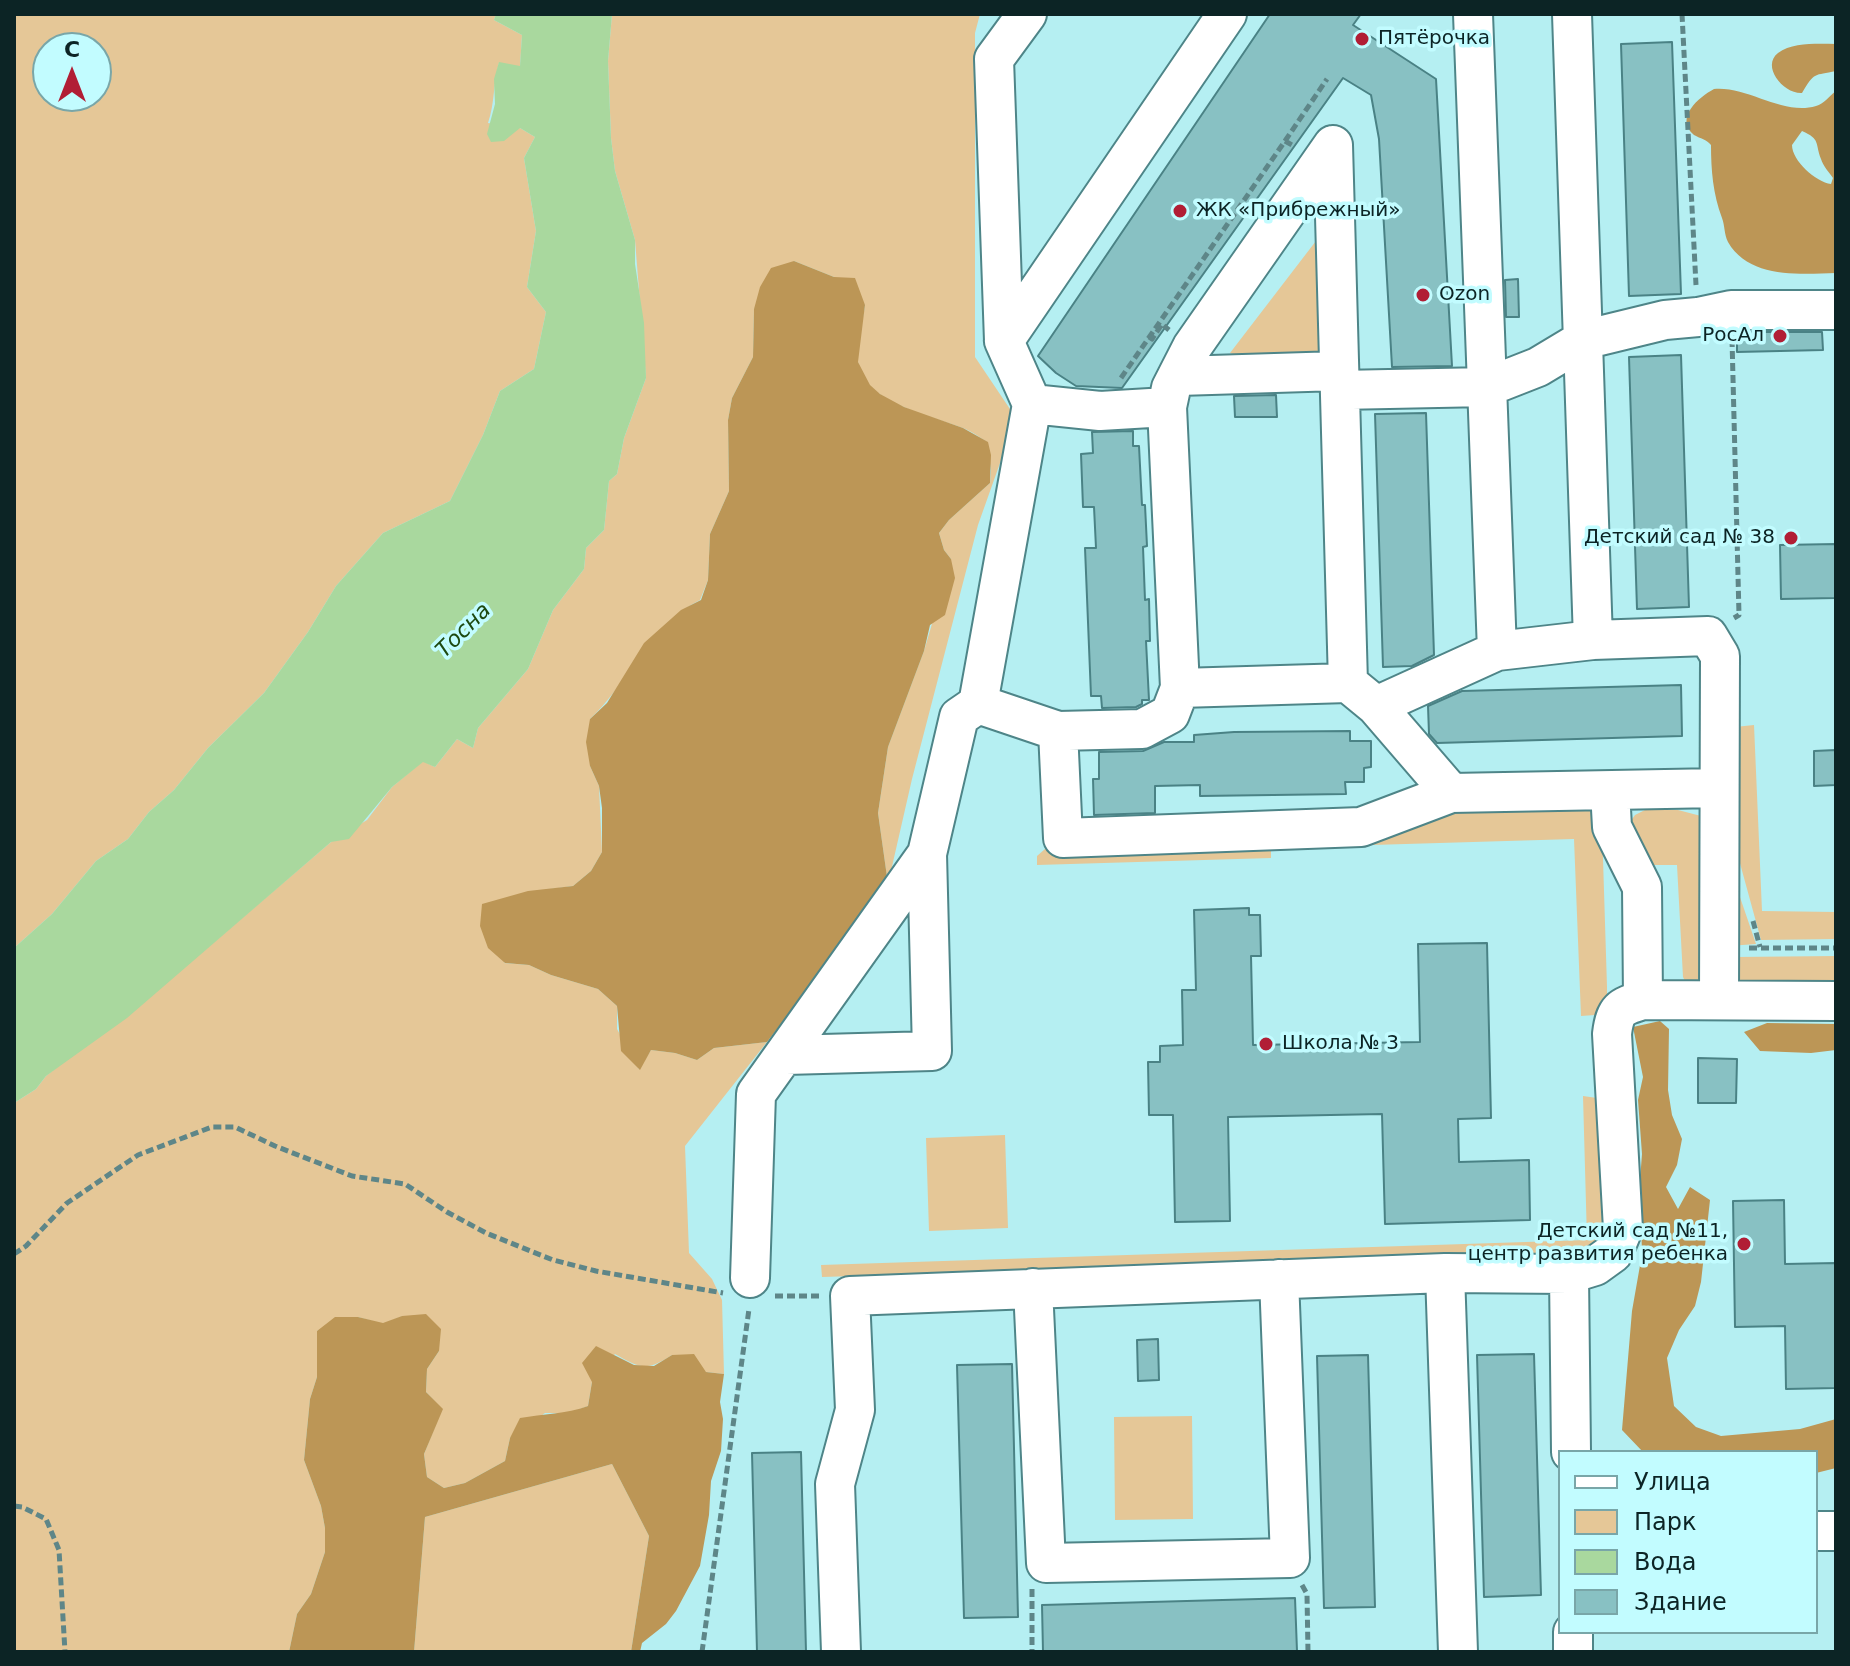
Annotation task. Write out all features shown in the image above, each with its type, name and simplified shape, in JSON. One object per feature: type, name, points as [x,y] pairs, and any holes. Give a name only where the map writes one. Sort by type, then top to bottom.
[{"type":"street","points":[[786,1055],[932,1051],[927,854],[959,717],[978,704],[1032,404],[1004,341],[994,59],[1027,14]]},
{"type":"street","points":[[1004,341],[1227,14]]},
{"type":"street","points":[[1473,14],[1497,651]]},
{"type":"street","points":[[1572,14],[1593,640]]},
{"type":"street","points":[[978,704],[1058,731],[1142,729],[1170,714],[1180,688],[1173,391],[1192,347],[1333,145],[1340,381],[1362,694],[1451,793]]},
{"type":"street","points":[[1032,404],[1100,411],[1173,391],[1340,381],[1487,387],[1538,367],[1583,340],[1665,320],[1714,314],[1836,310]]},
{"type":"street","points":[[1180,688],[1362,694],[1497,651],[1593,640],[1708,636],[1720,656],[1719,1000]]},
{"type":"street","points":[[1058,731],[1063,838],[1361,827],[1451,793],[1719,788]]},
{"type":"street","points":[[1610,791],[1612,827],[1642,887],[1643,1000]]},
{"type":"street","points":[[750,1287],[756,1094],[927,854]]},
{"type":"street","points":[[841,1652],[835,1484],[855,1410],[850,1296],[1445,1273],[1569,1274],[1595,1266],[1613,1253],[1623,1229],[1612,1034],[1614,1018],[1622,1007],[1643,1000],[1836,1001]]},
{"type":"street","points":[[1445,1273],[1458,1652]]},
{"type":"street","points":[[1569,1274],[1571,1450]]},
{"type":"street","points":[[1033,1288],[1046,1563],[1290,1558],[1279,1279]]},
{"type":"path","points":[[1682,14],[1714,314],[1739,615],[1708,636]]},
{"type":"path","points":[[1117,383],[1327,79]]},
{"type":"path","points":[[1285,141],[1292,145]]},
{"type":"path","points":[[1149,337],[1152,339],[1162,324]]},
{"type":"path","points":[[1719,949],[1836,948]]},
{"type":"path","points":[[14,1254],[26,1246],[67,1203],[138,1155],[212,1127],[235,1127],[352,1176],[405,1184],[486,1233],[553,1260],[710,1292],[750,1287],[850,1296]]},
{"type":"path","points":[[702,1652],[750,1287]]},
{"type":"path","points":[[14,1506],[46,1519],[59,1550],[65,1652]]},
{"type":"path","points":[[1290,1558],[1307,1594],[1308,1652]]},
{"type":"path","points":[[1032,1652],[1031,1591],[1046,1563]]},
{"type":"green space","points":[[14,14],[496,14],[494,20],[522,35],[520,67],[499,63],[488,123],[520,128],[535,137],[524,158],[536,231],[527,287],[546,312],[534,369],[500,391],[483,435],[450,501],[383,533],[336,586],[308,632],[264,693],[208,748],[128,839],[96,861],[52,914],[14,948]]},
{"type":"green space","points":[[612,14],[980,14],[975,33],[975,357],[1016,418],[978,525],[888,884],[878,813],[888,747],[924,651],[951,559],[944,550],[939,533],[990,483],[987,442],[964,428],[899,405],[872,387],[863,376],[857,355],[865,305],[834,277],[794,261],[754,309],[753,357],[732,398],[728,420],[729,491],[710,534],[708,580],[700,600],[683,610],[654,638],[590,719],[590,766],[599,786],[602,852],[591,871],[573,886],[551,889],[504,963],[529,965],[598,989],[617,1006],[617,1029],[639,1069],[651,1050],[697,1060],[714,1048],[767,1042],[685,1146],[689,1253],[712,1279],[722,1300],[724,1374],[706,1372],[672,1355],[656,1364],[644,1366],[615,1354],[592,1382],[588,1406],[569,1413],[545,1413],[510,1438],[505,1461],[465,1483],[444,1488],[427,1477],[424,1454],[442,1409],[426,1392],[427,1369],[439,1351],[403,1316],[383,1324],[358,1317],[317,1331],[317,1377],[310,1399],[304,1460],[321,1506],[325,1552],[311,1594],[297,1614],[289,1652],[14,1652],[14,1103],[36,1089],[46,1076],[208,947],[331,842],[367,820],[392,787],[423,761],[435,767],[457,739],[473,748],[478,728],[528,669],[553,610],[584,569],[586,548],[604,530],[609,481],[617,474],[624,438],[646,378],[635,240],[615,171],[611,138],[608,61]]},
{"type":"green space","points":[[1319,237],[1322,347],[1311,357],[1245,358],[1230,353]]},
{"type":"green space","points":[[1754,725],[1762,911],[1836,912],[1836,939],[1761,940],[1735,845],[1735,727]]},
{"type":"green space","points":[[1458,801],[1595,805],[1602,827],[1607,1002],[1595,1015],[1581,1016],[1574,839],[1271,848],[1271,858],[1037,865],[1037,856],[1054,846]]},
{"type":"green space","points":[[1645,810],[1678,810],[1701,816],[1704,984],[1686,983],[1683,977],[1677,865],[1646,865],[1628,825],[1635,815]]},
{"type":"green space","points":[[1728,862],[1756,944],[1729,946]]},
{"type":"green space","points":[[1836,956],[1836,987],[1743,985],[1732,980],[1735,957]]},
{"type":"green space","points":[[1583,1096],[1604,1099],[1612,1236],[1585,1254],[822,1277],[821,1265],[1587,1240]]},
{"type":"green space","points":[[1005,1135],[1008,1228],[929,1231],[926,1138]]},
{"type":"green space","points":[[1192,1416],[1193,1519],[1115,1520],[1114,1417]]},
{"type":"green space","points":[[612,1464],[649,1536],[631,1652],[414,1652],[425,1517]]},
{"type":"shaded area","points":[[1806,44],[1836,44],[1836,71],[1816,76],[1802,93],[1788,89],[1776,78],[1773,58],[1784,49]]},
{"type":"shaded area","points":[[1714,89],[1727,89],[1804,108],[1819,105],[1836,91],[1836,273],[1776,272],[1762,268],[1737,254],[1728,242],[1715,191],[1711,145],[1694,135],[1687,122],[1691,109]],"holes":[[[1802,131],[1815,139],[1822,162],[1833,178],[1831,184],[1806,170],[1796,158],[1792,145]]]},
{"type":"shaded area","points":[[794,261],[834,277],[855,278],[865,305],[858,362],[870,385],[904,407],[963,428],[988,442],[990,483],[939,533],[944,550],[951,559],[955,578],[945,615],[930,625],[924,651],[888,747],[878,813],[888,884],[767,1042],[714,1048],[697,1060],[651,1050],[640,1070],[621,1051],[617,1006],[598,989],[529,965],[505,963],[488,948],[480,926],[482,904],[528,891],[573,886],[591,871],[602,852],[599,786],[590,766],[586,742],[590,719],[607,703],[644,643],[681,610],[701,600],[708,580],[710,534],[729,491],[728,420],[732,398],[753,357],[754,309],[760,287],[771,268]]},
{"type":"shaded area","points":[[1660,1021],[1669,1029],[1668,1090],[1672,1115],[1682,1139],[1677,1165],[1666,1187],[1678,1209],[1690,1187],[1710,1200],[1701,1282],[1695,1306],[1679,1330],[1667,1358],[1674,1406],[1696,1427],[1721,1436],[1800,1429],[1836,1419],[1836,1468],[1818,1472],[1818,1450],[1641,1450],[1622,1430],[1632,1311],[1642,1254],[1642,1154],[1638,1100],[1643,1077],[1633,1027]]},
{"type":"shaded area","points":[[1767,1023],[1836,1024],[1836,1050],[1811,1053],[1760,1051],[1744,1032]]},
{"type":"shaded area","points":[[426,1314],[441,1329],[439,1351],[427,1369],[426,1392],[443,1409],[424,1454],[427,1477],[444,1488],[465,1483],[505,1461],[510,1438],[520,1418],[588,1406],[592,1382],[582,1363],[596,1346],[634,1365],[654,1366],[672,1355],[694,1354],[706,1372],[724,1374],[720,1402],[723,1419],[721,1451],[711,1481],[700,1566],[676,1611],[666,1624],[642,1643],[640,1652],[631,1652],[649,1536],[612,1464],[425,1517],[414,1652],[289,1652],[297,1614],[311,1594],[325,1552],[321,1506],[304,1460],[310,1399],[317,1377],[317,1331],[335,1317],[358,1317],[383,1323],[402,1316]]},
{"type":"water","name":"Тосна","points":[[496,14],[612,14],[608,61],[611,138],[615,171],[635,240],[646,378],[624,438],[617,474],[609,481],[604,530],[586,548],[584,569],[553,610],[528,669],[478,728],[473,748],[457,739],[435,767],[423,762],[392,787],[349,839],[331,842],[127,1018],[14,1103],[14,948],[52,914],[96,861],[128,839],[208,748],[264,693],[308,632],[336,586],[383,533],[450,501],[483,435],[500,391],[534,369],[546,312],[527,287],[536,231],[524,158],[535,137],[520,128],[504,141],[491,142],[487,134],[495,104],[494,79],[499,62],[520,66],[522,35],[494,20]]},
{"type":"building","points":[[1270,14],[1361,14],[1353,25],[1436,79],[1452,366],[1392,367],[1379,139],[1371,95],[1343,78],[1122,388],[1076,386],[1038,356]]},
{"type":"building","points":[[1672,42],[1681,294],[1629,296],[1621,44]]},
{"type":"building","points":[[1518,279],[1519,317],[1506,317],[1505,280]]},
{"type":"building","name":"РосАл","points":[[1737,332],[1822,332],[1823,350],[1737,352]]},
{"type":"building","points":[[1681,355],[1689,607],[1637,609],[1629,357]]},
{"type":"building","points":[[1276,395],[1277,417],[1235,417],[1234,396]]},
{"type":"building","points":[[1426,413],[1434,655],[1412,666],[1383,667],[1375,414]]},
{"type":"building","points":[[1133,431],[1133,446],[1139,446],[1142,505],[1145,505],[1147,546],[1143,547],[1145,600],[1149,599],[1150,641],[1146,641],[1149,700],[1142,700],[1142,704],[1136,707],[1102,708],[1101,696],[1091,696],[1085,548],[1096,548],[1094,507],[1083,507],[1081,454],[1093,453],[1092,432]]},
{"type":"building","points":[[1836,544],[1836,598],[1781,599],[1780,545]]},
{"type":"building","points":[[1681,685],[1682,736],[1437,743],[1429,734],[1428,706],[1462,691]]},
{"type":"building","points":[[1350,731],[1350,741],[1371,741],[1371,767],[1364,768],[1364,782],[1345,782],[1346,794],[1200,796],[1200,785],[1155,786],[1155,813],[1094,815],[1093,779],[1099,779],[1099,752],[1143,751],[1164,742],[1194,742],[1194,735]]},
{"type":"building","points":[[1836,750],[1836,785],[1814,786],[1814,751]]},
{"type":"building","points":[[1249,908],[1249,915],[1260,915],[1261,956],[1251,956],[1253,1045],[1420,1042],[1418,944],[1487,943],[1491,1118],[1458,1119],[1459,1162],[1529,1160],[1530,1220],[1385,1224],[1382,1114],[1228,1117],[1230,1221],[1175,1222],[1173,1115],[1149,1115],[1148,1062],[1160,1062],[1160,1046],[1183,1045],[1182,990],[1196,990],[1194,910]]},
{"type":"building","points":[[1698,1058],[1737,1059],[1736,1103],[1698,1103]]},
{"type":"building","points":[[1784,1200],[1785,1264],[1836,1263],[1836,1388],[1786,1389],[1785,1326],[1735,1327],[1733,1201]]},
{"type":"building","points":[[1158,1339],[1159,1380],[1138,1381],[1137,1340]]},
{"type":"building","points":[[1534,1354],[1541,1595],[1484,1597],[1477,1355]]},
{"type":"building","points":[[1368,1355],[1375,1607],[1324,1608],[1317,1356]]},
{"type":"building","points":[[1012,1364],[1018,1617],[964,1618],[957,1365]]},
{"type":"building","points":[[801,1452],[806,1652],[757,1652],[752,1453]]},
{"type":"building","points":[[1295,1598],[1297,1651],[1043,1652],[1042,1605]]},
{"type":"place","name":"Пятёрочка","points":[[1362,39]]},
{"type":"place","name":"ЖК «Прибрежный»","points":[[1180,211]]},
{"type":"place","name":"Ozon","points":[[1423,295]]},
{"type":"place","name":"РосАл","points":[[1780,336]]},
{"type":"place","name":"Детский сад № 38","points":[[1791,538]]},
{"type":"place","name":"Школа № 3","points":[[1266,1044]]},
{"type":"place","name":"Детский сад №11, центр развития ребенка","points":[[1744,1244]]}]
